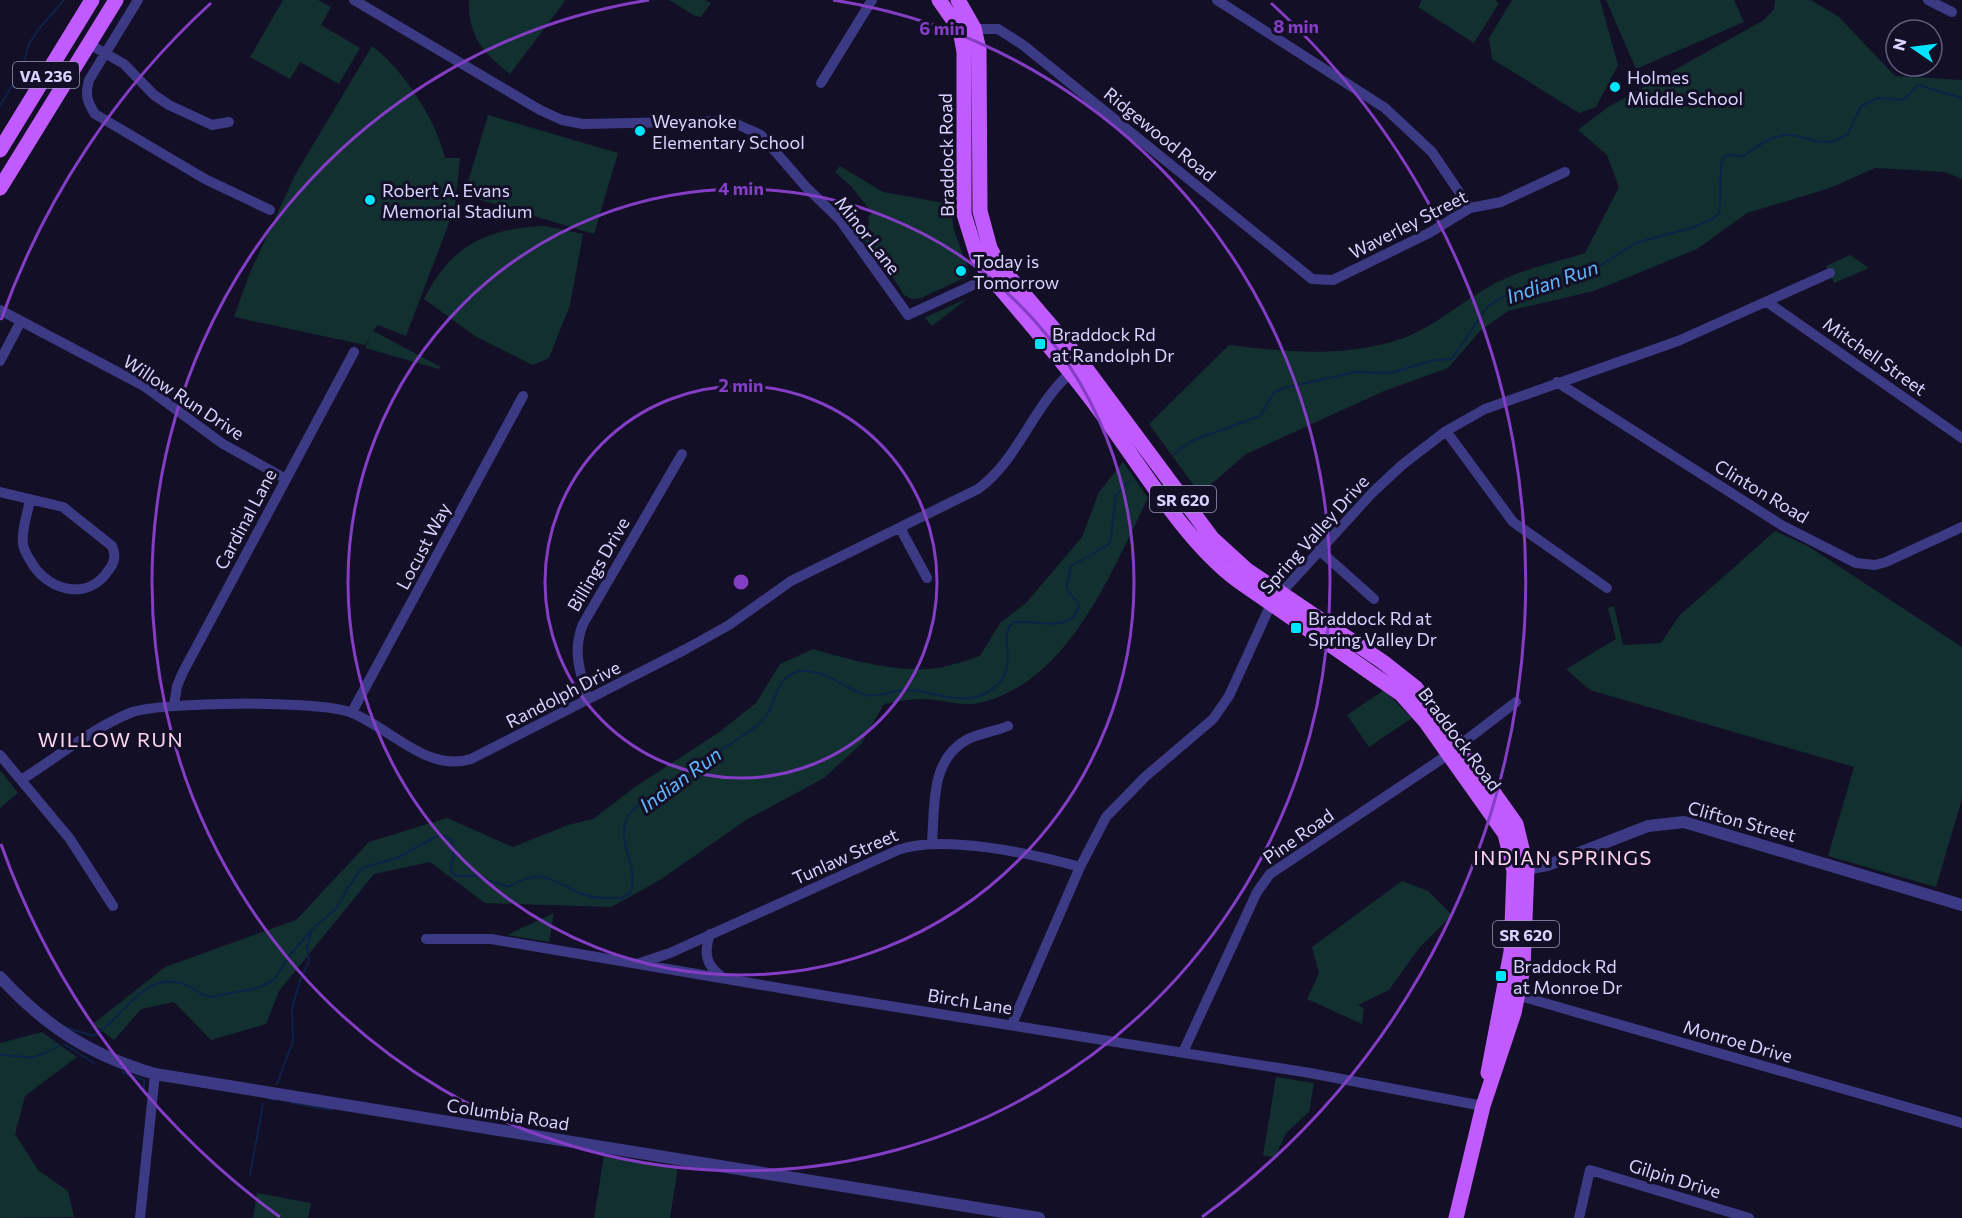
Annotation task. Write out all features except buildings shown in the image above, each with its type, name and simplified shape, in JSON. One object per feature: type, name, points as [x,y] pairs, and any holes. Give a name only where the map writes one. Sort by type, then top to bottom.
[{"type":"main road","name":"VA 236","points":[[0,150],[92,0]]},
{"type":"main road","name":"VA 236","points":[[0,188],[116,0]]},
{"type":"main road","name":"Braddock Road","points":[[939,0],[967,29]]},
{"type":"main road","name":"Braddock Road","points":[[958,0],[980,66],[980,211],[990,248],[993,270],[1077,367],[1212,538],[1275,598],[1401,675],[1431,705],[1501,827],[1520,870],[1511,952],[1511,993],[1490,1059],[1484,1106],[1456,1218]]},
{"type":"street","points":[[138,0],[104,53],[86,92],[88,104],[95,114],[205,179],[270,210]]},
{"type":"street","name":"Minor Lane","points":[[354,0],[540,110],[562,120],[583,124],[730,121],[740,123],[752,133],[768,140],[796,177],[840,220],[908,315],[973,285],[993,270]]},
{"type":"street","points":[[820,83],[872,0]]},
{"type":"street","points":[[1216,0],[1385,108],[1432,152],[1470,208]]},
{"type":"street","points":[[1928,0],[1952,12]]},
{"type":"street","name":"Ridgewood Road","points":[[967,29],[998,28],[1023,45],[1304,275],[1320,281],[1334,280]]},
{"type":"street","points":[[89,44],[124,64],[154,95],[169,105],[212,125],[229,122]]},
{"type":"street","name":"Waverley Street","points":[[1334,280],[1429,233],[1470,208],[1501,202],[1565,172]]},
{"type":"street","name":"Spring Valley Drive","points":[[1012,1024],[1099,828],[1118,803],[1197,735],[1220,710],[1239,677],[1275,598],[1402,465],[1446,431],[1485,409],[1557,382],[1641,355],[1830,273]]},
{"type":"street","name":"Mitchell Street","points":[[1767,302],[1962,438]]},
{"type":"street","name":"Willow Run Drive","points":[[0,310],[144,386],[223,444],[286,479]]},
{"type":"street","points":[[0,361],[21,321]]},
{"type":"street","name":"Cardinal Lane","points":[[174,705],[177,686],[183,672],[354,352]]},
{"type":"street","name":"Randolph Drive","points":[[21,780],[127,714],[153,707],[174,705],[290,704],[352,712],[427,756],[453,764],[480,755],[729,624],[791,581],[985,485],[1002,465],[1047,397],[1077,367]]},
{"type":"street","name":"Clinton Road","points":[[1557,382],[1783,526],[1856,562],[1875,565],[1887,562],[1962,527]]},
{"type":"street","name":"Locust Way","points":[[352,712],[523,396]]},
{"type":"street","points":[[1446,431],[1513,522],[1607,588]]},
{"type":"street","name":"Billings Drive","points":[[588,699],[577,661],[578,637],[583,624],[682,454]]},
{"type":"street","points":[[0,492],[30,499],[63,507],[112,546],[115,554],[114,564],[100,583],[83,590],[51,584],[42,578],[25,552],[23,542],[30,499]]},
{"type":"street","points":[[900,528],[927,578]]},
{"type":"street","points":[[1319,550],[1374,599]]},
{"type":"street","name":"Pine Road","points":[[1183,1052],[1257,892],[1270,874],[1455,749],[1516,702]]},
{"type":"street","points":[[932,842],[937,781],[946,757],[966,740],[1008,726]]},
{"type":"street","points":[[0,755],[70,839],[113,906]]},
{"type":"street","name":"Clifton Street","points":[[1520,870],[1587,851],[1648,826],[1684,822],[1962,905]]},
{"type":"street","name":"Tunlaw Street","points":[[634,964],[670,953],[898,850],[932,842],[969,846],[1080,867]]},
{"type":"street","points":[[710,934],[707,960],[714,972],[724,979]]},
{"type":"street","name":"Birch Lane","points":[[426,939],[491,939],[724,979],[1183,1052],[1379,1085],[1484,1106]]},
{"type":"street","name":"Columbia Road","points":[[0,977],[43,1021],[74,1041],[123,1064],[155,1074],[1040,1218]]},
{"type":"street","name":"Monroe Drive","points":[[1511,993],[1962,1123]]},
{"type":"street","points":[[140,1218],[155,1074]]},
{"type":"street","name":"Gilpin Drive","points":[[1579,1218],[1590,1170],[1749,1218]]},
{"type":"green space","points":[[283,0],[318,0],[331,7],[321,25],[360,48],[339,84],[300,62],[290,79],[250,57]]},
{"type":"green space","points":[[469,0],[565,1],[510,74],[485,51],[474,34],[469,13]]},
{"type":"green space","points":[[669,0],[705,0],[711,3],[701,17],[695,16]]},
{"type":"green space","points":[[1422,0],[1495,0],[1499,3],[1474,43],[1418,7]]},
{"type":"green space","points":[[1512,0],[1600,0],[1618,65],[1596,107],[1579,113],[1492,59],[1489,38]]},
{"type":"green space","points":[[1606,0],[1734,0],[1744,22],[1636,69]]},
{"type":"green space","points":[[1775,0],[1811,0],[1839,17],[1884,64],[1884,78],[1962,80],[1962,179],[1945,172],[1875,168],[1830,188],[1747,213],[1697,249],[1594,291],[1508,311],[1480,331],[1448,368],[1384,391],[1246,454],[1200,494],[1149,424],[1229,345],[1310,352],[1351,350],[1391,342],[1419,331],[1501,280],[1585,253],[1619,187],[1607,155],[1578,130],[1608,107],[1764,20],[1774,9]]},
{"type":"green space","name":"Robert A. Evans Memorial Stadium","points":[[372,46],[395,68],[417,96],[441,143],[445,158],[460,158],[455,207],[406,336],[378,325],[373,331],[441,367],[439,369],[365,348],[370,337],[365,345],[234,317],[249,275],[295,175]]},
{"type":"green space","points":[[488,115],[618,153],[594,234],[464,195]]},
{"type":"green space","points":[[840,166],[883,192],[950,204],[954,230],[969,271],[966,277],[921,298],[912,299],[904,295],[880,258],[873,253],[876,250],[870,242],[867,244],[864,240],[869,224],[868,217],[872,213],[852,187],[835,172]]},
{"type":"green space","points":[[545,226],[583,234],[570,305],[549,358],[533,365],[475,336],[424,299],[446,266],[458,253],[473,243],[505,231]]},
{"type":"green space","points":[[1850,255],[1869,268],[1834,283],[1826,266]]},
{"type":"green space","points":[[968,298],[932,326],[925,318],[926,317]]},
{"type":"green space","points":[[1123,462],[1148,498],[1119,558],[1083,621],[1062,649],[1038,673],[1011,691],[972,704],[920,699],[884,704],[861,744],[824,778],[746,820],[660,880],[611,907],[485,903],[430,862],[374,874],[279,991],[266,1024],[211,1040],[174,1002],[141,1009],[114,1040],[93,1024],[165,967],[296,920],[369,842],[447,818],[513,847],[568,825],[593,819],[635,787],[718,733],[756,703],[780,664],[813,649],[878,665],[912,669],[943,667],[980,656],[1000,623],[1026,603],[1082,537],[1099,492]]},
{"type":"green space","points":[[1775,531],[1808,546],[1962,647],[1962,799],[1936,887],[1828,856],[1854,767],[1590,690],[1566,669],[1616,639],[1608,608],[1614,606],[1623,645],[1661,643],[1679,616]]},
{"type":"green space","points":[[1384,690],[1412,718],[1369,747],[1347,715]]},
{"type":"green space","points":[[0,772],[18,793],[0,808]]},
{"type":"green space","points":[[1402,881],[1428,891],[1452,915],[1419,948],[1389,990],[1358,1005],[1364,1008],[1362,1024],[1307,999],[1319,973],[1312,947]]},
{"type":"green space","points":[[554,913],[549,942],[507,935]]},
{"type":"green space","points":[[42,1032],[77,1057],[25,1096],[15,1134],[38,1170],[68,1191],[74,1217],[0,1218],[0,1043]]},
{"type":"green space","points":[[1276,1077],[1314,1083],[1309,1112],[1286,1133],[1275,1157],[1263,1156]]},
{"type":"green space","points":[[604,1155],[678,1167],[670,1218],[594,1218]]},
{"type":"green space","points":[[257,1193],[311,1203],[308,1218],[253,1218]]},
{"type":"waterway","points":[[0,106],[23,67],[28,46],[37,31],[64,0]]},
{"type":"waterway","name":"Indian Run","points":[[1173,455],[1191,441],[1260,416],[1274,392],[1284,388],[1355,372],[1390,373],[1435,360],[1452,359],[1487,307],[1504,296],[1527,291],[1569,271],[1599,266],[1636,243],[1694,227],[1712,219],[1719,214],[1721,164],[1727,155],[1744,156],[1763,142],[1785,135],[1823,142],[1839,139],[1848,134],[1861,106],[1878,98],[1903,100],[1918,85],[1962,98]]},
{"type":"waterway","name":"Indian Run","points":[[65,1027],[93,1036],[141,993],[163,982],[181,983],[210,997],[258,988],[274,980],[289,956],[312,929],[336,909],[362,868],[397,858],[437,836],[445,836],[452,840],[454,855],[450,870],[456,876],[476,876],[509,887],[528,878],[542,877],[586,895],[622,898],[630,893],[633,883],[624,837],[627,818],[641,804],[758,725],[768,713],[780,686],[788,676],[803,671],[812,671],[871,696],[906,690],[966,698],[986,693],[998,684],[1005,675],[1008,629],[1013,622],[1061,623],[1069,620],[1075,614],[1079,605],[1066,588],[1071,566],[1108,545],[1111,539],[1116,495],[1129,482]]},
{"type":"waterway","points":[[277,1084],[293,1041],[292,1008],[309,961],[307,947],[311,932]]},
{"type":"waterway","points":[[64,1044],[94,1063]]},
{"type":"waterway","name":"Indian Run","points":[[0,1055],[35,1057],[59,1046]]},
{"type":"waterway","points":[[122,1072],[144,1080],[144,1092]]},
{"type":"waterway","points":[[267,1098],[275,1100]]},
{"type":"waterway","points":[[291,1103],[332,1110]]},
{"type":"waterway","points":[[250,1175],[263,1104]]},
{"type":"place","name":"Holmes Middle School","points":[[1615,87]]},
{"type":"place","name":"Weyanoke Elementary School","points":[[640,131]]},
{"type":"place","name":"Robert A. Evans Memorial Stadium","points":[[370,200]]},
{"type":"place","name":"Today is Tomorrow","points":[[961,271]]},
{"type":"place","name":"Braddock Rd at Randolph Dr","points":[[1040,344]]},
{"type":"place","name":"Braddock Rd at Spring Valley Dr","points":[[1296,628]]},
{"type":"place","name":"Braddock Rd at Monroe Dr","points":[[1501,976]]},
{"type":"district","name":"WILLOW RUN","points":[[111,739]]},
{"type":"district","name":"INDIAN SPRINGS","points":[[1563,857]]}]
